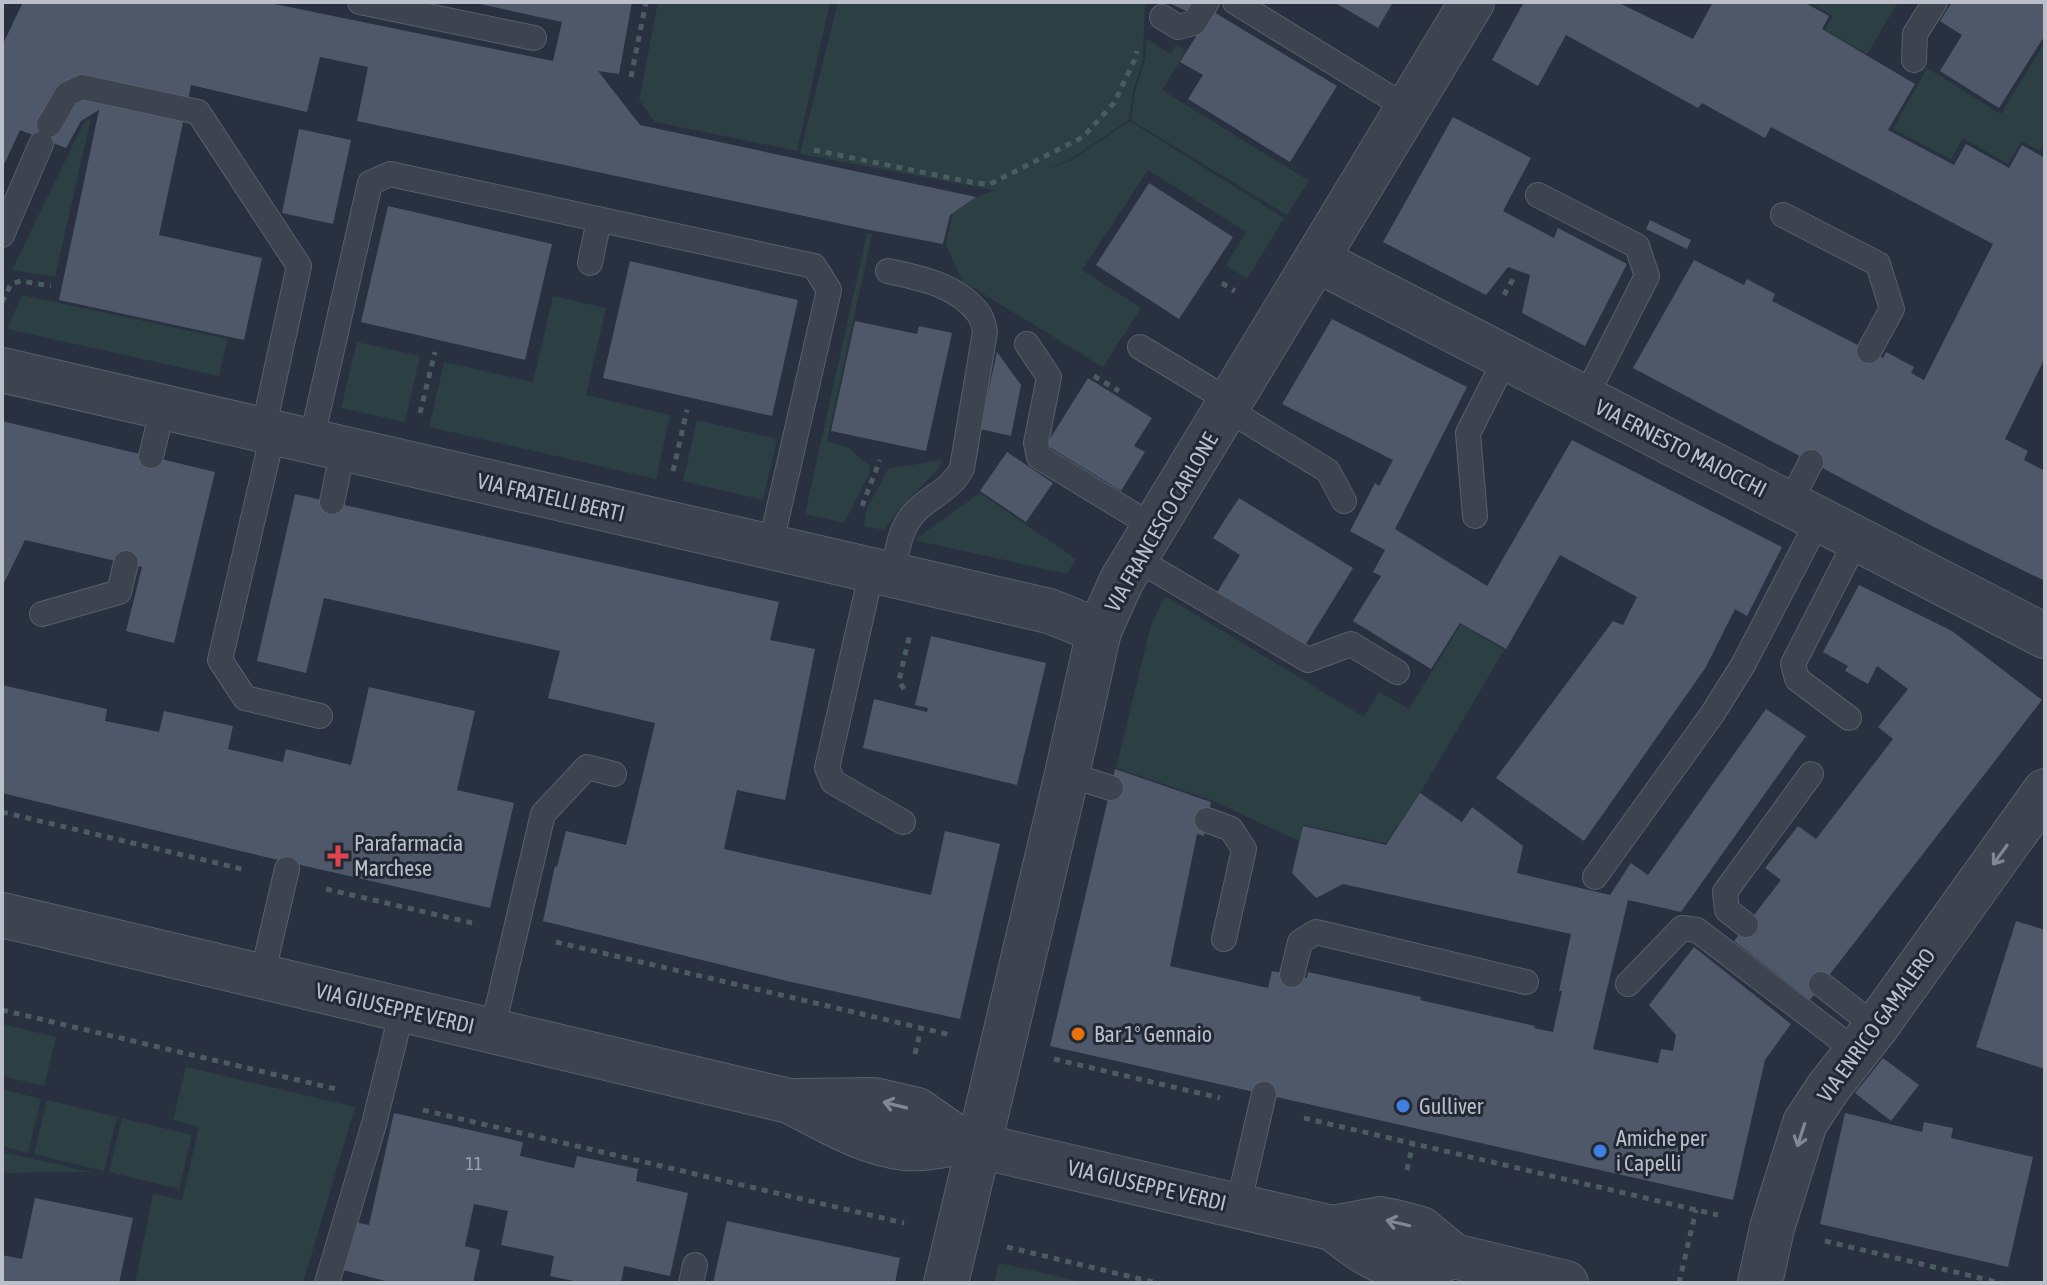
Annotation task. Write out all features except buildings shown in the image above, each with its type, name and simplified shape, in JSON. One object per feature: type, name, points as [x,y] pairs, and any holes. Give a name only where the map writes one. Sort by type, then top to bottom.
[{"type":"street","name":"VIA FRANCESCO CARLONE","points":[[946,1283],[957,1235],[970,1143],[1067,774],[1099,631],[1122,580],[1472,2]]},
{"type":"street","name":"VIA ERNESTO MAIOCCHI","points":[[1317,260],[2045,636]]},
{"type":"street","name":"VIA FRATELLI BERTI","points":[[2,370],[1049,611],[1099,631]]},
{"type":"street","name":"VIA ENRICO GAMALERO","points":[[1760,1283],[1772,1228],[1805,1123],[2045,791]]},
{"type":"street","name":"VIA GIUSEPPE VERDI","points":[[2,915],[789,1101],[874,1100],[917,1110],[970,1143],[1332,1228],[1380,1219],[1395,1222],[1421,1229],[1454,1256],[1566,1283]]},
{"type":"lane","points":[[360,2],[534,38]]},
{"type":"lane","points":[[1162,17],[1178,27],[1194,23],[1207,2]]},
{"type":"lane","points":[[1235,2],[1409,109]]},
{"type":"lane","points":[[1914,60],[1915,34],[1935,2]]},
{"type":"lane","points":[[2,235],[45,134],[67,94],[82,87],[198,112],[299,266],[298,439],[332,502]]},
{"type":"lane","points":[[320,716],[245,698],[220,660],[298,439],[370,183],[390,174],[814,266],[829,290],[770,547]]},
{"type":"lane","points":[[1538,195],[1637,246],[1647,276],[1585,398]]},
{"type":"lane","points":[[1783,215],[1878,264],[1892,309],[1869,351]]},
{"type":"lane","points":[[590,263],[599,220]]},
{"type":"lane","points":[[888,271],[935,282],[963,298],[980,315],[985,332],[962,468],[957,479],[915,512],[903,529],[882,573],[827,768],[833,782],[903,822]]},
{"type":"lane","points":[[1027,344],[1049,377],[1036,443],[1039,457],[1145,542],[1308,660],[1351,644],[1397,672]]},
{"type":"lane","points":[[1140,347],[1328,471],[1344,501]]},
{"type":"lane","points":[[1475,516],[1468,433],[1506,358]]},
{"type":"lane","points":[[151,456],[163,408]]},
{"type":"lane","points":[[1811,462],[1822,521],[1793,664],[1797,679],[1849,718]]},
{"type":"lane","points":[[1595,877],[1713,713],[1822,521]]},
{"type":"lane","points":[[42,614],[119,592],[126,563]]},
{"type":"lane","points":[[492,1031],[543,814],[587,767],[614,774]]},
{"type":"lane","points":[[1067,774],[1111,788]]},
{"type":"lane","points":[[1746,925],[1727,910],[1725,892],[1811,774]]},
{"type":"lane","points":[[1207,820],[1231,829],[1244,849],[1224,939]]},
{"type":"lane","points":[[262,976],[287,869]]},
{"type":"lane","points":[[1628,984],[1682,928],[1697,930],[1866,1040]]},
{"type":"lane","points":[[1292,975],[1300,942],[1316,932],[1526,982]]},
{"type":"lane","points":[[1821,984],[1866,1040]]},
{"type":"lane","points":[[327,1283],[374,1124],[402,1010]]},
{"type":"lane","points":[[1238,1206],[1264,1094]]},
{"type":"path","points":[[631,77],[646,2]]},
{"type":"path","points":[[814,150],[990,184],[1083,137],[1114,103],[1136,57],[1137,44]]},
{"type":"path","points":[[2,302],[11,284],[21,281],[51,286]]},
{"type":"path","points":[[1086,371],[1123,393]]},
{"type":"path","points":[[2,1010],[1157,1283]]},
{"type":"path","points":[[1679,1283],[1696,1210]]},
{"type":"shaded area","points":[[658,2],[830,2],[797,151],[655,122],[639,100]]},
{"type":"shaded area","points":[[838,2],[1145,2],[1143,60],[1133,91],[1129,120],[1071,159],[1043,171],[1072,160],[1130,121],[1284,218],[1247,279],[1226,265],[1246,232],[1148,170],[1082,270],[1141,308],[1103,367],[962,281],[946,244],[952,214],[976,197],[998,189],[800,154]]},
{"type":"shaded area","points":[[1809,2],[1898,2],[1867,54],[1825,30],[1833,16]]},
{"type":"shaded area","points":[[1147,39],[1171,54],[1176,45],[1186,51],[1162,90],[1309,181],[1287,215],[1131,120]]},
{"type":"shaded area","points":[[2045,42],[2045,142],[2040,151],[2022,141],[2008,164],[1963,138],[1951,159],[1893,129],[1927,68],[2001,114]]},
{"type":"shaded area","points":[[91,118],[55,277],[12,270],[83,124]]},
{"type":"shaded area","points":[[867,233],[872,234],[827,442],[847,447],[870,466],[870,472],[844,523],[805,514]]},
{"type":"shaded area","points":[[22,295],[228,339],[219,376],[7,329]]},
{"type":"shaded area","points":[[553,296],[606,308],[586,395],[670,415],[656,479],[429,427],[444,362],[533,382]]},
{"type":"shaded area","points":[[357,342],[420,356],[405,422],[341,408]]},
{"type":"shaded area","points":[[697,420],[777,439],[763,500],[683,481]]},
{"type":"shaded area","points":[[941,460],[940,467],[900,508],[884,530],[864,526],[867,508],[888,469]]},
{"type":"shaded area","points":[[980,493],[1076,559],[1067,574],[914,540]]},
{"type":"shaded area","points":[[1165,596],[1364,717],[1379,692],[1409,709],[1461,624],[1504,650],[1420,793],[1386,843],[1303,825],[1299,841],[1211,800],[1116,768],[1151,625]]},
{"type":"shaded area","points":[[2,1024],[56,1037],[44,1086],[2,1076]]},
{"type":"shaded area","points":[[186,1067],[355,1107],[303,1283],[135,1283],[153,1194],[182,1200],[199,1127],[173,1120]]},
{"type":"shaded area","points":[[2,1089],[41,1099],[28,1153],[2,1146]]},
{"type":"shaded area","points":[[47,1100],[117,1117],[104,1171],[34,1154]]},
{"type":"shaded area","points":[[122,1118],[192,1135],[179,1189],[109,1172]]},
{"type":"shaded area","points":[[2,1152],[91,1172],[2,1173]]},
{"type":"shaded area","points":[[999,1263],[1087,1283],[994,1283]]},
{"type":"place","name":"Parafarmacia Marchese","points":[[338,856]]},
{"type":"place","name":"Bar 1° Gennaio","points":[[1078,1034]]},
{"type":"place","name":"Gulliver","points":[[1403,1106]]},
{"type":"place","name":"Amiche per i Capelli","points":[[1600,1151]]}]
